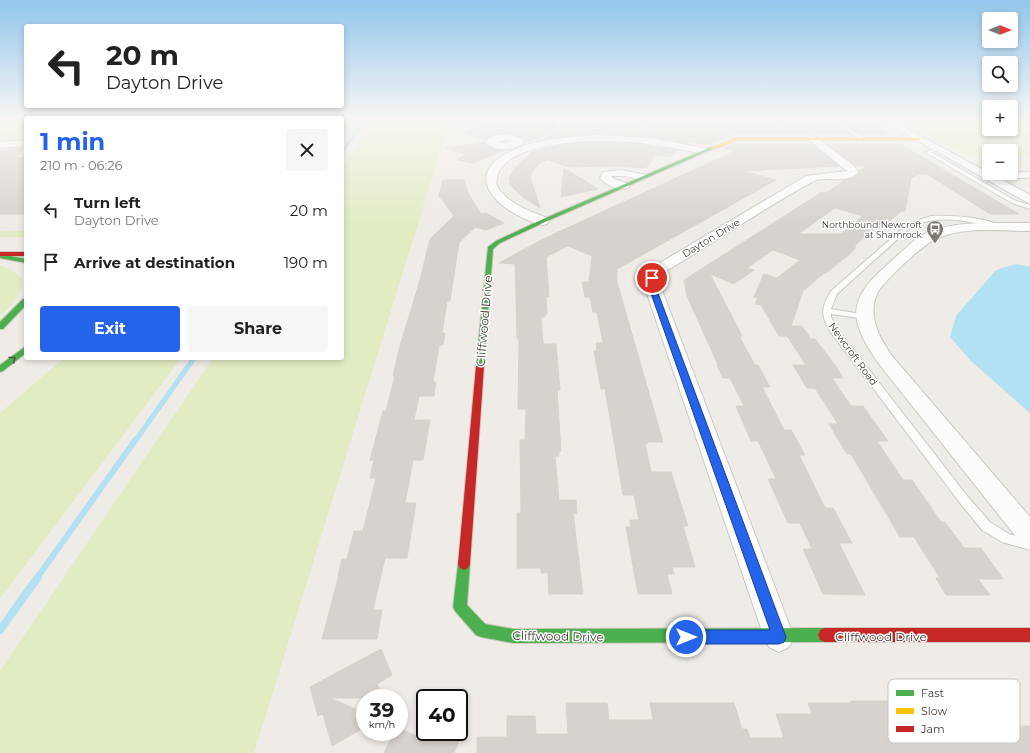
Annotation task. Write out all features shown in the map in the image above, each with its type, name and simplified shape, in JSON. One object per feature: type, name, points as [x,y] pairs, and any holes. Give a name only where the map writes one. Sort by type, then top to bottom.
[{"type":"street","points":[[510,155],[497,165],[490,178],[491,185],[497,195],[507,204],[543,221]]},
{"type":"street","name":"Cliffwood Drive","points":[[694,155],[543,221],[498,242],[490,248],[460,607],[481,630],[514,636],[779,637],[1030,635]]},
{"type":"street","name":"Dayton Drive","points":[[779,637],[652,285],[652,278],[663,267],[810,178],[846,175],[853,172],[834,155]]},
{"type":"street","points":[[948,155],[982,174]]},
{"type":"street","points":[[624,186],[605,178],[607,174],[617,172],[643,177]]},
{"type":"street","points":[[1018,175],[1030,175]]},
{"type":"street","points":[[993,180],[1030,200]]},
{"type":"street","name":"Newcroft Road","points":[[1030,227],[969,228],[950,230],[932,235],[922,241],[872,287],[866,298],[864,317],[873,342],[885,360],[1030,535]]},
{"type":"street","points":[[0,255],[24,254]]},
{"type":"street","points":[[0,255],[24,261]]},
{"type":"street","points":[[0,326],[24,303]]},
{"type":"street","points":[[0,333],[24,315]]},
{"type":"street","points":[[0,370],[24,351]]},
{"type":"lane","points":[[932,155],[1014,202],[1030,207]]},
{"type":"lane","name":"Newcroft Road","points":[[1000,227],[957,218],[936,218],[916,222],[910,225],[834,293],[828,302],[826,311],[828,319],[835,332],[964,500],[986,526],[1006,538],[1030,545]]},
{"type":"lane","points":[[826,311],[864,317]]},
{"type":"green space","points":[[351,155],[439,155],[254,753],[0,753],[0,671],[212,360],[344,360],[344,165]]},
{"type":"green space","points":[[24,231],[24,237],[0,237],[0,232]]},
{"type":"green space","points":[[0,266],[8,268],[22,278],[22,284],[16,299],[9,308],[0,315]]},
{"type":"green space","points":[[62,360],[179,360],[0,599],[0,413]]},
{"type":"water","points":[[1016,264],[1030,267],[1030,413],[971,361],[950,337],[956,316],[996,270]]},
{"type":"building","points":[[0,155],[18,155],[16,158],[24,157],[24,214],[0,214]]},
{"type":"building","points":[[463,155],[493,155],[473,163],[457,160]]},
{"type":"building","points":[[529,155],[655,155],[646,168],[619,166],[569,167],[548,160],[541,162],[533,170],[530,177],[540,208],[524,198],[509,184],[511,181],[509,178],[514,169]]},
{"type":"building","points":[[656,155],[672,155],[670,157]]},
{"type":"building","points":[[726,155],[825,155],[839,166],[744,171],[776,180],[617,269],[617,282],[663,442],[647,442],[647,444],[645,444],[651,472],[671,472],[688,526],[683,526],[695,567],[672,567],[674,574],[667,574],[672,594],[638,594],[626,527],[631,527],[630,520],[639,520],[634,495],[623,495],[605,389],[601,389],[594,351],[597,351],[596,343],[603,343],[597,312],[593,312],[590,297],[585,297],[582,282],[589,282],[592,256],[568,246],[546,257],[549,297],[546,297],[547,314],[545,314],[545,317],[541,317],[543,344],[556,344],[560,390],[557,390],[561,451],[559,451],[559,456],[555,456],[559,500],[576,500],[577,514],[573,513],[583,594],[549,594],[548,573],[541,573],[541,568],[517,568],[517,513],[521,513],[520,440],[525,440],[526,409],[518,409],[519,339],[517,339],[515,264],[499,263],[541,240]]},
{"type":"building","points":[[842,155],[919,155],[1019,214],[990,214],[927,174],[919,174],[911,178],[905,211],[900,212],[881,229],[876,228],[854,246],[856,247],[850,254],[803,291],[791,326],[802,326],[811,339],[815,339],[835,365],[843,378],[832,378],[851,406],[863,406],[888,441],[877,441],[903,480],[912,480],[941,522],[945,522],[964,548],[981,548],[1003,579],[978,579],[990,595],[946,595],[936,578],[940,578],[914,537],[900,537],[851,454],[847,454],[829,424],[838,424],[815,388],[807,388],[793,365],[806,365],[787,336],[779,336],[761,305],[755,304],[758,298],[754,297],[764,274],[777,278],[800,260],[773,250],[747,268],[754,270],[734,284],[710,274],[742,336],[739,336],[755,365],[758,365],[770,387],[762,387],[784,430],[791,430],[805,455],[799,455],[825,508],[833,508],[852,543],[839,543],[865,595],[823,594],[803,549],[812,549],[800,523],[788,523],[768,479],[776,479],[758,441],[751,441],[736,406],[744,406],[730,378],[723,378],[687,296],[684,280],[822,192],[826,193],[845,180],[854,178],[859,171],[868,165],[856,166]],"holes":[[[835,208],[863,216],[841,234],[798,234]]]},
{"type":"building","points":[[564,168],[598,189],[561,197]]},
{"type":"building","points":[[443,180],[464,180],[468,193],[481,214],[486,213],[504,223],[486,230],[475,227],[459,243],[450,301],[447,301],[442,333],[445,333],[443,345],[439,345],[433,382],[436,382],[434,396],[419,396],[414,420],[430,420],[423,460],[413,460],[405,503],[416,503],[407,558],[385,558],[373,610],[382,610],[377,639],[322,639],[342,559],[347,559],[354,531],[363,531],[376,478],[370,478],[374,460],[370,460],[383,411],[386,411],[395,376],[393,376],[400,346],[420,280],[430,239],[454,216],[439,196]]},
{"type":"building","points":[[381,649],[392,675],[377,684],[379,689],[356,689],[356,698],[330,698],[356,709],[356,732],[332,746],[323,714],[318,716],[310,687]]},
{"type":"building","points":[[851,701],[888,701],[888,743],[1020,743],[1020,726],[1030,726],[1030,753],[477,753],[477,737],[507,737],[507,716],[535,716],[536,734],[568,734],[566,703],[607,703],[609,720],[653,720],[650,703],[734,703],[742,729],[747,729],[750,738],[784,738],[776,714],[812,714],[808,703],[851,703]]},
{"type":"building","points":[[408,732],[416,736],[416,741],[459,741],[454,753],[384,753],[390,741],[408,741]]},
{"type":"waterway","points":[[136,440],[193,360]]},
{"type":"waterway","points":[[37,578],[136,439]]},
{"type":"waterway","points":[[0,630],[38,577]]},
{"type":"traffic: fast","points":[[480,366],[490,248],[498,242],[543,221],[696,155]]},
{"type":"traffic: fast","points":[[0,256],[24,261]]},
{"type":"traffic: fast","points":[[0,327],[24,303]]},
{"type":"traffic: fast","points":[[0,369],[24,351]]},
{"type":"traffic: fast","points":[[464,564],[460,607],[481,630],[513,636],[825,635]]},
{"type":"traffic: jam","points":[[0,254],[24,254]]},
{"type":"traffic: jam","points":[[464,564],[480,366]]},
{"type":"traffic: jam","points":[[825,635],[1030,635]]},
{"type":"place","name":"Northbound Newcroft at Shamrock","points":[[935,244]]},
{"type":"route","points":[[652,278],[652,285],[779,637],[686,637]]}]
